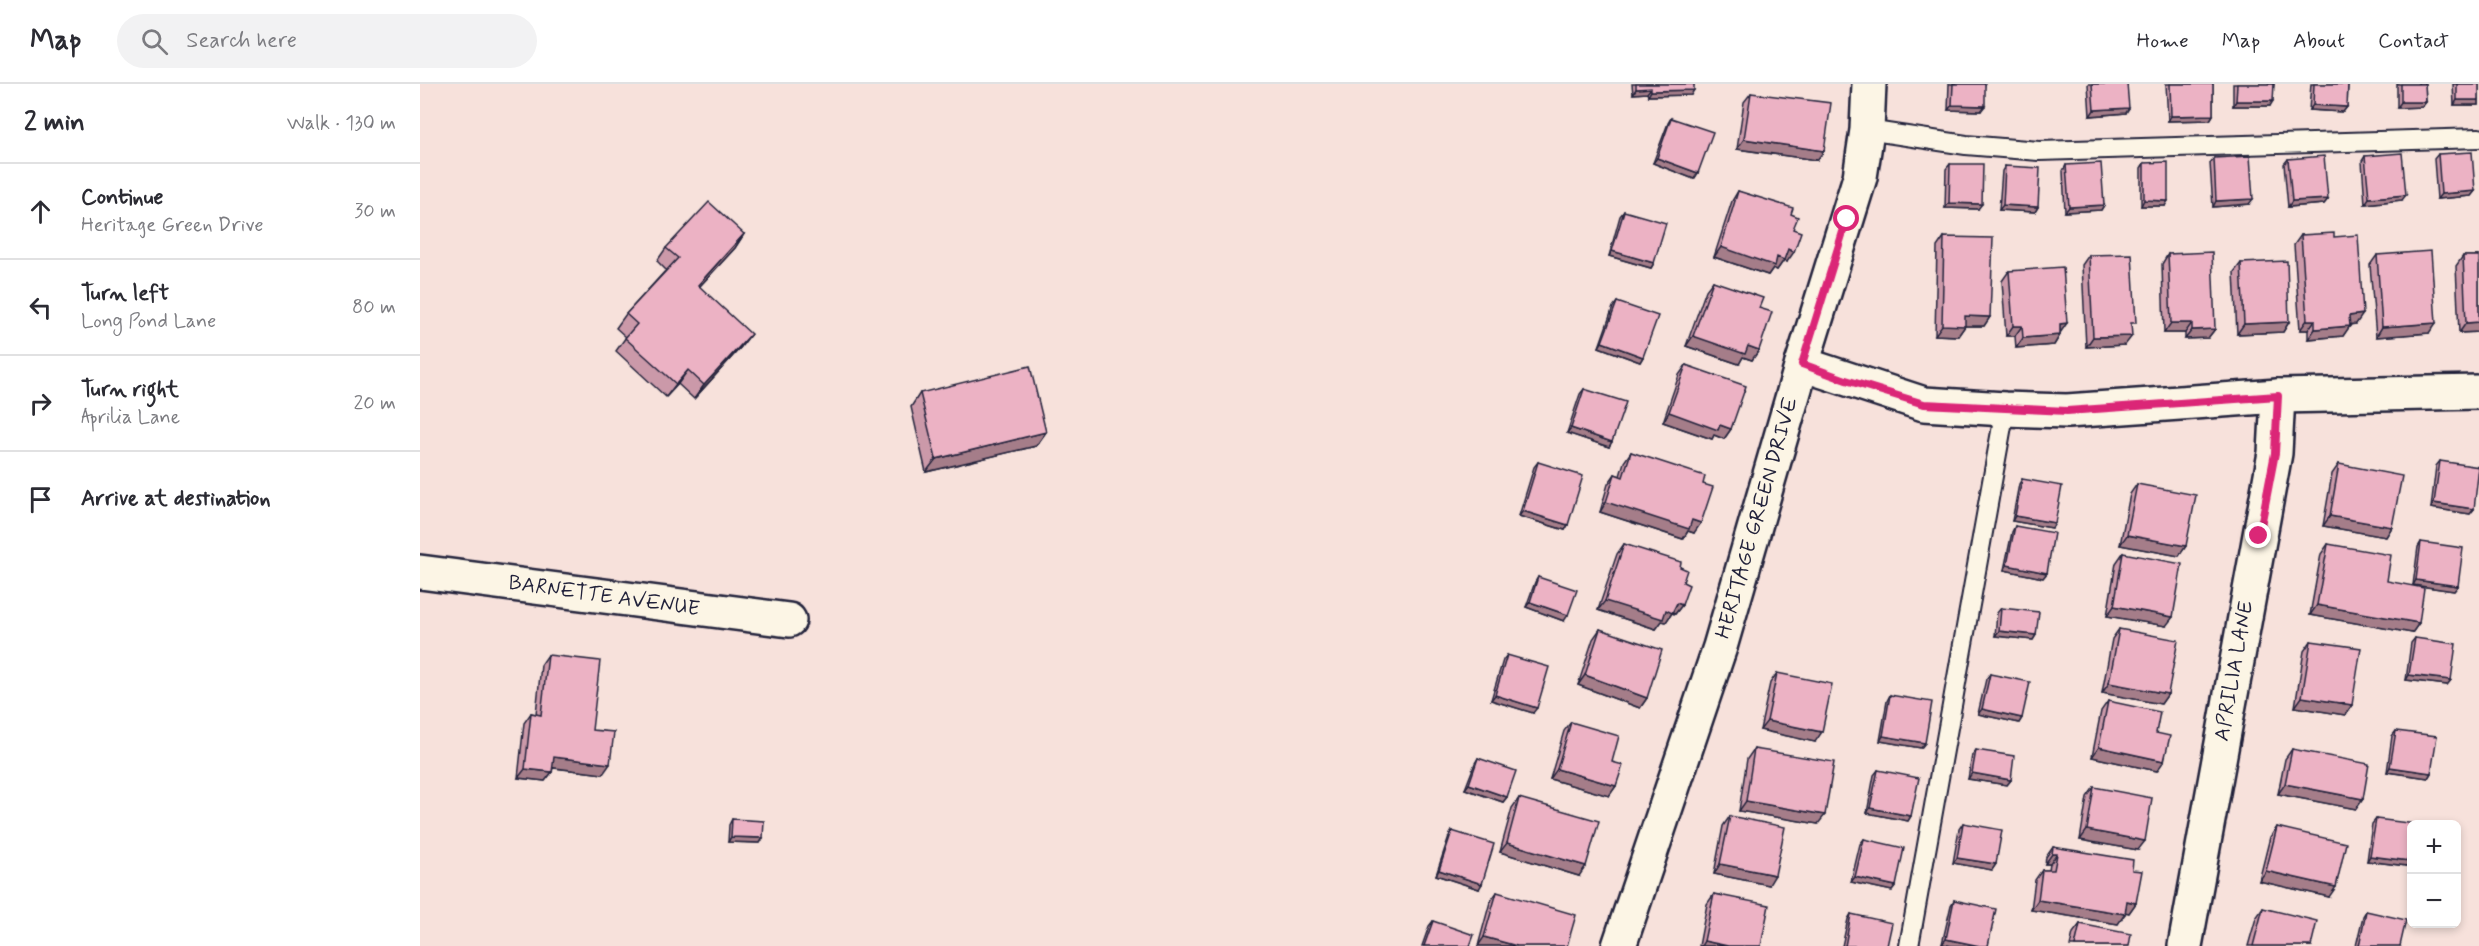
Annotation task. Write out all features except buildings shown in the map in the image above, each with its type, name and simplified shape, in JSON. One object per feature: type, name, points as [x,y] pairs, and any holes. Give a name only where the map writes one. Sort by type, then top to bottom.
[{"type":"street","name":"HERITAGE GREEN DRIVE","points":[[1619,946],[1720,647],[1802,364],[1860,177],[1867,130],[1869,84]]},
{"type":"street","points":[[1802,364],[1924,404],[2005,409],[2067,411],[2278,396],[2479,392]]},
{"type":"street","name":"APRILIA LANE","points":[[2185,946],[2275,453],[2278,396]]},
{"type":"street","name":"BARNETTE AVENUE","points":[[420,572],[789,620]]},
{"type":"lane","points":[[1867,130],[1966,145],[2039,151],[2479,138]]},
{"type":"lane","points":[[1909,946],[2005,409]]},
{"type":"route","points":[[1847,219],[1802,364],[1924,404],[2067,411],[2278,396],[2275,453],[2259,536]]}]
